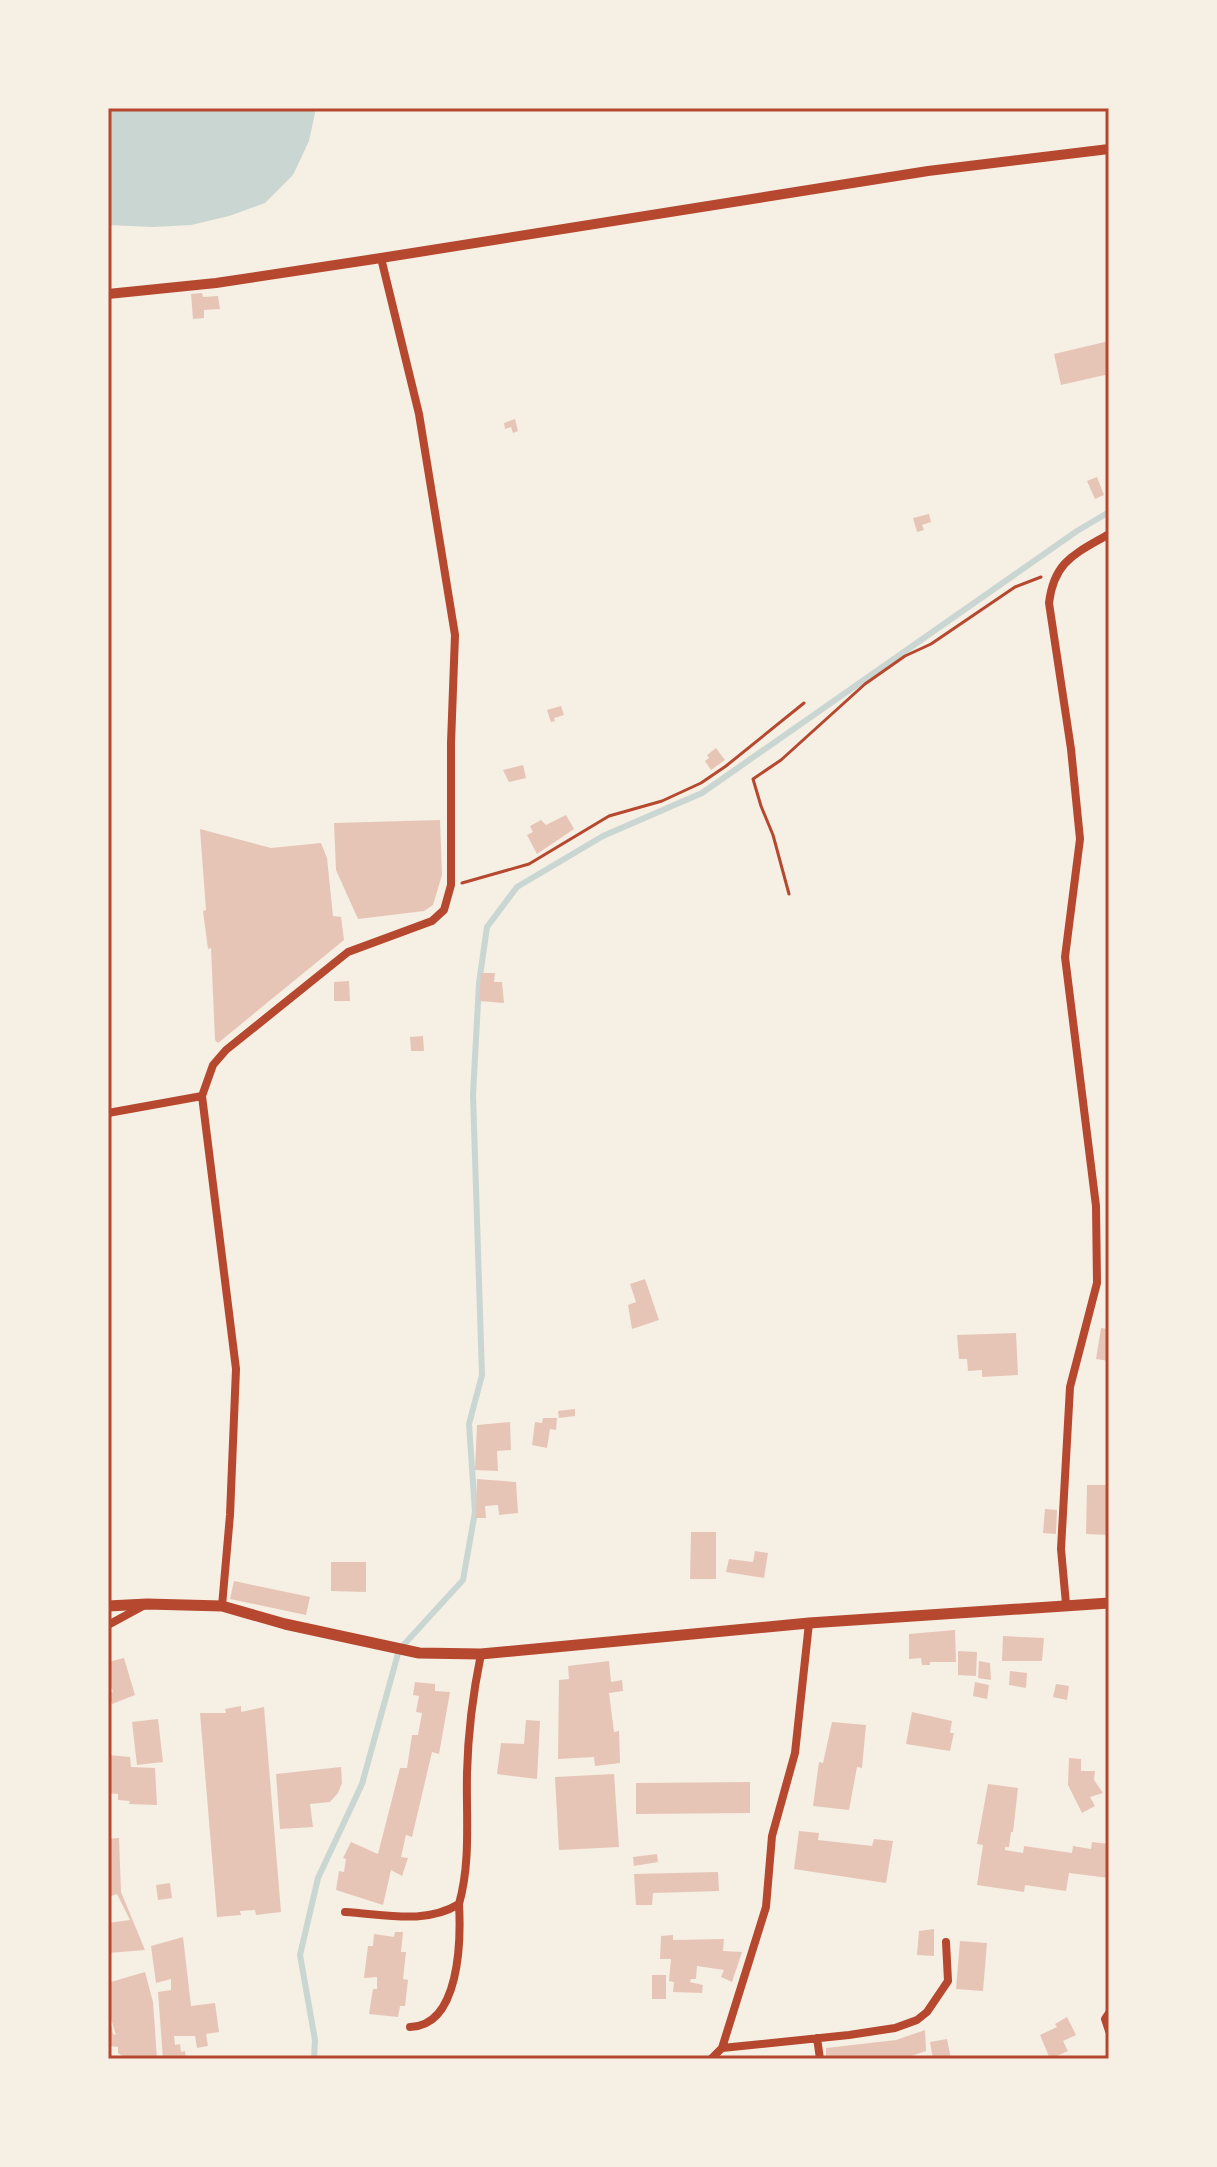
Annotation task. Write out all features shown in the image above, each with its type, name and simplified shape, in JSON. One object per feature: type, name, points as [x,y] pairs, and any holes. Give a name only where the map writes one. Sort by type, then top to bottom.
[{"type":"main road","points":[[108,1606],[222,1606],[285,1624],[419,1653],[481,1654],[809,1623],[1109,1603]]},
{"type":"street","points":[[108,294],[216,283],[928,171],[1109,149]]},
{"type":"street","points":[[222,1606],[230,1515],[236,1369],[202,1096],[213,1065],[226,1050],[348,952],[432,921],[444,910],[451,885],[455,635],[419,414],[381,258]]},
{"type":"street","points":[[1066,1604],[1061,1549],[1070,1387],[1097,1283],[1097,1252],[1096,1206],[1065,957],[1080,839],[1071,749],[1049,603],[1052,581],[1066,560],[1109,534]]},
{"type":"street","points":[[108,1113],[202,1096]]},
{"type":"street","points":[[108,1625],[147,1604]]},
{"type":"street","points":[[711,2059],[722,2048],[766,1907],[772,1836],[795,1753],[809,1623]]},
{"type":"street","points":[[410,2027],[425,2025],[445,2006],[461,1945],[459,1904],[466,1882],[471,1705],[481,1654]]},
{"type":"street","points":[[345,1912],[427,1918],[459,1904]]},
{"type":"street","points":[[722,2048],[895,2028],[917,2020],[927,2012],[948,1981],[946,1942]]},
{"type":"street","points":[[1109,2013],[1105,2019],[1109,2031]]},
{"type":"street","points":[[817,2038],[820,2059]]},
{"type":"path","points":[[789,894],[753,779],[781,760],[865,684],[905,656],[931,644],[1015,587],[1039,576],[1052,581]]},
{"type":"path","points":[[451,885],[529,864],[609,816],[662,801],[701,783],[804,703]]},
{"type":"shaded area","points":[[108,108],[316,108],[309,141],[293,175],[265,203],[191,225],[153,227],[108,225]]},
{"type":"building","points":[[202,293],[203,297],[218,296],[220,309],[204,310],[204,318],[193,319],[191,294]]},
{"type":"building","points":[[1109,341],[1109,374],[1061,385],[1054,354]]},
{"type":"building","points":[[515,419],[518,431],[513,433],[511,427],[505,429],[504,423]]},
{"type":"building","points":[[1097,477],[1104,495],[1095,499],[1087,481]]},
{"type":"building","points":[[929,514],[931,522],[922,525],[924,530],[917,532],[913,518]]},
{"type":"building","points":[[561,706],[564,715],[551,722],[547,710]]},
{"type":"building","points":[[716,748],[725,760],[711,770],[705,761]]},
{"type":"building","points":[[523,765],[526,778],[509,782],[503,770]]},
{"type":"building","points":[[566,815],[574,829],[537,854],[527,835],[533,832],[530,826],[541,820],[546,825]]},
{"type":"building","points":[[440,820],[442,875],[433,905],[424,911],[358,919],[336,870],[334,823]]},
{"type":"building","points":[[200,829],[271,848],[321,843],[327,858],[333,916],[341,917],[344,940],[218,1043],[215,1040],[211,948],[208,949],[203,911],[206,910]]},
{"type":"building","points":[[481,973],[495,973],[494,982],[502,982],[504,1003],[479,1001]]},
{"type":"building","points":[[349,981],[350,1001],[334,1001],[334,982]]},
{"type":"building","points":[[423,1036],[424,1051],[411,1051],[410,1037]]},
{"type":"building","points":[[645,1279],[659,1320],[632,1329],[628,1305],[636,1302],[630,1284]]},
{"type":"building","points":[[1101,1328],[1109,1329],[1109,1361],[1096,1359]]},
{"type":"building","points":[[1016,1333],[1018,1375],[982,1377],[982,1370],[968,1371],[967,1359],[959,1359],[957,1335]]},
{"type":"building","points":[[575,1409],[575,1416],[559,1418],[558,1411]]},
{"type":"building","points":[[543,1418],[557,1418],[556,1430],[550,1429],[547,1448],[532,1445],[535,1422],[542,1423]]},
{"type":"building","points":[[510,1422],[511,1450],[497,1451],[498,1471],[475,1470],[477,1425]]},
{"type":"building","points":[[477,1479],[516,1482],[518,1513],[499,1515],[498,1505],[485,1506],[486,1518],[476,1518]]},
{"type":"building","points":[[1087,1485],[1109,1485],[1109,1535],[1086,1534]]},
{"type":"building","points":[[1045,1509],[1057,1510],[1056,1534],[1043,1533]]},
{"type":"building","points":[[691,1532],[716,1532],[716,1579],[690,1579]]},
{"type":"building","points":[[755,1551],[768,1553],[764,1578],[726,1572],[729,1559],[753,1562]]},
{"type":"building","points":[[331,1562],[366,1562],[366,1592],[331,1591]]},
{"type":"building","points":[[234,1581],[310,1597],[306,1615],[230,1599]]},
{"type":"building","points":[[955,1630],[956,1662],[922,1665],[921,1658],[909,1659],[909,1634]]},
{"type":"building","points":[[1003,1636],[1044,1638],[1042,1661],[1002,1661]]},
{"type":"building","points":[[958,1651],[977,1652],[976,1676],[958,1675]]},
{"type":"building","points":[[124,1658],[135,1695],[112,1704],[108,1693],[113,1692],[108,1678],[108,1662]]},
{"type":"building","points":[[609,1661],[611,1682],[622,1680],[623,1691],[609,1693],[614,1732],[619,1731],[620,1763],[595,1766],[594,1757],[558,1759],[559,1680],[569,1679],[568,1666]]},
{"type":"building","points":[[979,1661],[990,1663],[991,1680],[978,1678]]},
{"type":"building","points":[[1010,1671],[1027,1673],[1026,1688],[1009,1685]]},
{"type":"building","points":[[415,1682],[435,1684],[435,1691],[450,1692],[439,1754],[432,1752],[412,1837],[406,1835],[401,1857],[408,1858],[402,1876],[391,1870],[383,1905],[336,1890],[339,1871],[344,1872],[346,1859],[343,1858],[351,1842],[378,1854],[400,1768],[407,1768],[412,1735],[418,1735],[422,1713],[416,1712],[419,1696],[413,1695]]},
{"type":"building","points":[[975,1682],[989,1685],[987,1699],[973,1696]]},
{"type":"building","points":[[1056,1684],[1069,1686],[1067,1700],[1053,1697]]},
{"type":"building","points":[[241,1706],[241,1712],[264,1707],[281,1912],[256,1915],[255,1910],[240,1911],[241,1915],[217,1917],[200,1713],[226,1713],[225,1709]]},
{"type":"building","points":[[912,1712],[952,1721],[950,1733],[954,1733],[950,1751],[906,1744]]},
{"type":"building","points":[[158,1719],[163,1762],[137,1765],[132,1722]]},
{"type":"building","points":[[526,1720],[540,1721],[537,1779],[497,1774],[501,1743],[524,1744]]},
{"type":"building","points":[[832,1722],[866,1725],[862,1768],[857,1767],[849,1810],[813,1806],[819,1762],[823,1763]]},
{"type":"building","points":[[108,1755],[130,1757],[131,1767],[155,1768],[157,1805],[129,1804],[130,1801],[118,1800],[118,1794],[108,1793]]},
{"type":"building","points":[[1069,1758],[1081,1759],[1081,1771],[1095,1771],[1094,1780],[1103,1793],[1090,1797],[1095,1806],[1082,1813],[1068,1785]]},
{"type":"building","points":[[341,1767],[342,1783],[338,1793],[330,1802],[310,1804],[313,1827],[280,1829],[276,1774]]},
{"type":"building","points":[[614,1774],[619,1847],[559,1850],[555,1777]]},
{"type":"building","points":[[750,1782],[750,1813],[636,1814],[636,1783]]},
{"type":"building","points":[[988,1784],[1018,1788],[1013,1832],[1009,1847],[1005,1850],[1023,1853],[1024,1846],[1072,1853],[1073,1846],[1091,1849],[1092,1842],[1109,1844],[1109,1878],[1069,1873],[1066,1891],[1025,1885],[1024,1892],[977,1885],[983,1845],[977,1844]]},
{"type":"building","points":[[799,1831],[819,1833],[818,1840],[872,1846],[874,1839],[893,1841],[886,1883],[794,1869]]},
{"type":"building","points":[[119,1838],[121,1892],[145,1950],[108,1953],[108,1923],[130,1920],[117,1894],[108,1897],[108,1839]]},
{"type":"building","points":[[657,1854],[658,1862],[634,1866],[633,1857]]},
{"type":"building","points":[[718,1872],[719,1891],[653,1893],[652,1905],[636,1905],[634,1874]]},
{"type":"building","points":[[170,1883],[172,1898],[158,1900],[156,1885]]},
{"type":"building","points":[[934,1929],[934,1956],[917,1955],[919,1931]]},
{"type":"building","points":[[395,1932],[403,1932],[401,1952],[406,1952],[403,1979],[408,1980],[405,2006],[400,2006],[398,2017],[369,2014],[373,1989],[377,1989],[377,1977],[364,1978],[368,1946],[373,1946],[374,1934],[394,1937]]},
{"type":"building","points":[[673,1935],[673,1940],[724,1939],[723,1951],[742,1952],[732,1982],[721,1977],[724,1970],[697,1966],[696,1979],[690,1982],[703,1985],[702,1993],[673,1992],[674,1982],[669,1981],[671,1959],[660,1959],[661,1936]]},
{"type":"building","points":[[183,1937],[191,2006],[215,2003],[219,2032],[206,2034],[208,2046],[197,2048],[195,2036],[174,2036],[175,2045],[180,2044],[186,2059],[163,2059],[158,1992],[171,1990],[171,1979],[156,1983],[151,1946]]},
{"type":"building","points":[[960,1941],[987,1943],[983,1991],[956,1989]]},
{"type":"building","points":[[145,1972],[153,2002],[157,2059],[126,2058],[118,2053],[118,2047],[108,2046],[108,2023],[116,2035],[108,2018],[111,1982]]},
{"type":"building","points":[[652,1975],[666,1975],[666,1999],[652,1999]]},
{"type":"building","points":[[1067,2017],[1076,2035],[1063,2041],[1068,2051],[1050,2059],[1040,2035],[1057,2027],[1055,2024]]},
{"type":"building","points":[[925,2030],[926,2051],[902,2059],[826,2059],[826,2048],[896,2040]]},
{"type":"building","points":[[947,2039],[951,2059],[933,2059],[930,2042]]},
{"type":"waterway","points":[[314,2059],[315,2040],[300,1955],[318,1878],[362,1784],[399,1650],[463,1580],[475,1512],[469,1424],[482,1375],[473,1095],[479,983],[487,927],[517,887],[603,836],[702,793],[1077,531],[1109,512]]}]
